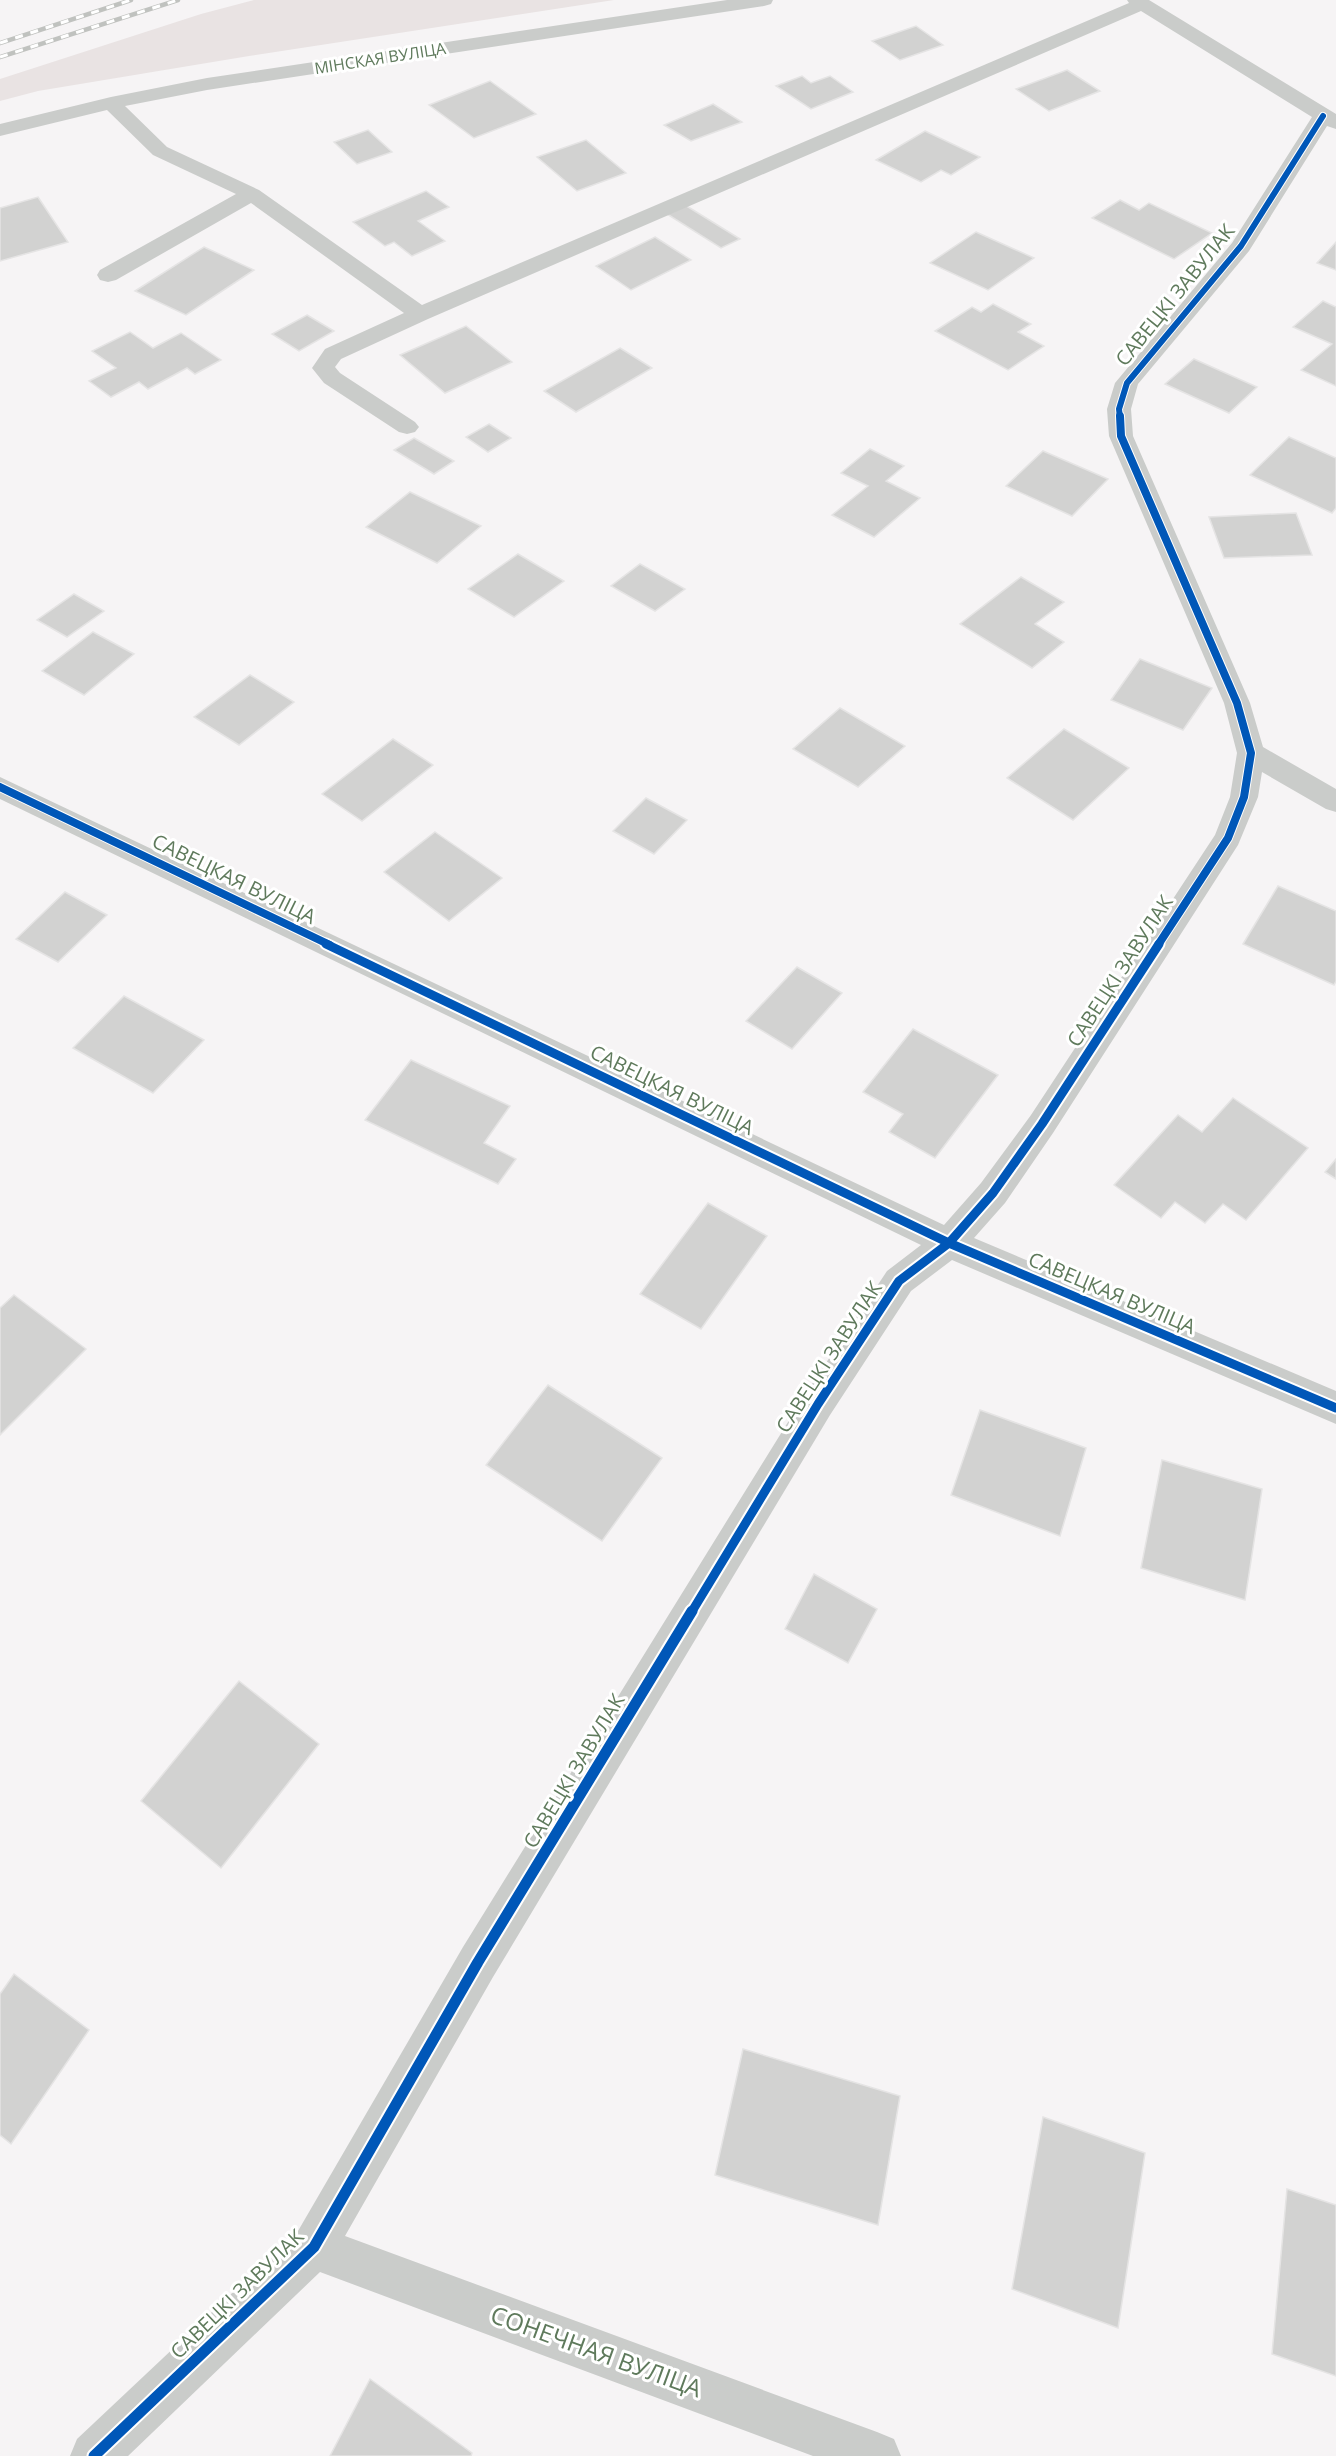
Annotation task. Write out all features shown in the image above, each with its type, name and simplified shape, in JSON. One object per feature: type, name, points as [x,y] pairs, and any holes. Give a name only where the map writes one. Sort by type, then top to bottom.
[{"type":"street","name":"МІНСКАЯ ВУЛІЦА","points":[[0,130],[111,103],[207,84],[764,0]]},
{"type":"street","points":[[407,427],[332,378],[323,368],[326,361],[333,354],[420,314],[1138,2],[1330,119]]},
{"type":"street","points":[[111,103],[160,151],[252,194],[420,314]]},
{"type":"street","name":"САВЕЦКІ ЗАВУЛАК","points":[[94,2456],[314,2247],[478,1962],[819,1404],[899,1281],[949,1243],[993,1192],[1042,1124],[1228,838],[1244,797],[1251,753],[1237,703],[1121,436],[1119,409],[1127,383],[1241,246],[1330,119]]},
{"type":"street","points":[[108,275],[252,194]]},
{"type":"street","points":[[1251,753],[1336,801]]},
{"type":"street","name":"САВЕЦКАЯ ВУЛІЦА","points":[[0,787],[949,1243],[1336,1408]]},
{"type":"street","name":"СОНЕЧНАЯ ВУЛІЦА","points":[[314,2247],[877,2456]]},
{"type":"shaded area","points":[[254,0],[614,0],[249,56],[38,91],[0,101],[0,79],[201,14]]},
{"type":"building","points":[[916,26],[943,45],[900,60],[872,41]]},
{"type":"building","points":[[1067,70],[1100,91],[1049,111],[1016,89]]},
{"type":"building","points":[[802,76],[811,83],[830,76],[853,92],[811,109],[776,86]]},
{"type":"building","points":[[490,81],[536,114],[474,138],[429,105]]},
{"type":"building","points":[[713,104],[742,122],[691,141],[664,125]]},
{"type":"building","points":[[368,130],[392,152],[357,164],[334,142]]},
{"type":"building","points":[[925,131],[980,157],[951,175],[941,170],[921,182],[876,160]]},
{"type":"building","points":[[586,140],[626,173],[577,191],[537,157]]},
{"type":"building","points":[[426,191],[449,207],[418,221],[445,241],[412,256],[394,242],[385,246],[353,222]]},
{"type":"building","points":[[38,197],[68,242],[0,261],[0,208]]},
{"type":"building","points":[[1120,200],[1139,210],[1149,203],[1212,233],[1174,259],[1092,218]]},
{"type":"building","points":[[685,205],[740,239],[721,248],[667,214]]},
{"type":"building","points":[[976,232],[1034,258],[988,290],[930,263]]},
{"type":"building","points":[[655,237],[691,260],[631,290],[596,266]]},
{"type":"building","points":[[1336,242],[1336,270],[1317,263]]},
{"type":"building","points":[[204,247],[254,270],[186,315],[135,291]]},
{"type":"building","points":[[1323,301],[1336,307],[1336,386],[1301,370],[1332,344],[1293,327]]},
{"type":"building","points":[[993,304],[1031,324],[1018,332],[1044,346],[1008,370],[935,331],[972,307],[981,312]]},
{"type":"building","points":[[307,315],[334,331],[299,351],[272,334]]},
{"type":"building","points":[[466,326],[512,362],[445,393],[400,355]]},
{"type":"building","points":[[130,332],[153,348],[181,333],[221,360],[195,374],[187,368],[148,389],[139,382],[111,397],[89,381],[116,368],[92,351]]},
{"type":"building","points":[[620,348],[652,368],[576,412],[544,391]]},
{"type":"building","points":[[1194,359],[1257,387],[1229,413],[1165,384]]},
{"type":"building","points":[[489,424],[511,438],[488,452],[466,437]]},
{"type":"building","points":[[1289,437],[1336,458],[1336,508],[1332,513],[1250,475]]},
{"type":"building","points":[[414,438],[454,461],[434,474],[394,450]]},
{"type":"building","points":[[870,449],[904,466],[886,481],[920,498],[874,537],[832,515],[868,486],[841,473]]},
{"type":"building","points":[[1043,451],[1108,479],[1072,516],[1006,486]]},
{"type":"building","points":[[410,492],[481,526],[437,563],[366,527]]},
{"type":"building","points":[[1296,513],[1312,555],[1224,558],[1209,517]]},
{"type":"building","points":[[518,554],[564,581],[514,617],[468,589]]},
{"type":"building","points":[[640,564],[685,589],[655,611],[611,586]]},
{"type":"building","points":[[1021,577],[1064,602],[1035,624],[1064,642],[1032,668],[960,624]]},
{"type":"building","points":[[74,594],[104,611],[67,637],[37,620]]},
{"type":"building","points":[[93,632],[134,654],[84,695],[42,671]]},
{"type":"building","points":[[1140,659],[1212,688],[1183,730],[1111,700]]},
{"type":"building","points":[[250,675],[294,702],[239,745],[194,717]]},
{"type":"building","points":[[840,708],[905,746],[858,787],[793,749]]},
{"type":"building","points":[[1064,729],[1129,768],[1073,820],[1007,778]]},
{"type":"building","points":[[393,739],[433,765],[362,821],[322,794]]},
{"type":"building","points":[[646,798],[687,820],[654,854],[613,831]]},
{"type":"building","points":[[435,832],[502,878],[449,921],[384,872]]},
{"type":"building","points":[[1278,886],[1336,911],[1336,981],[1334,985],[1243,944]]},
{"type":"building","points":[[65,892],[107,915],[58,962],[16,939]]},
{"type":"building","points":[[797,967],[842,993],[792,1049],[746,1021]]},
{"type":"building","points":[[124,996],[204,1040],[153,1093],[73,1048]]},
{"type":"building","points":[[913,1029],[998,1075],[935,1158],[889,1132],[903,1114],[863,1092]]},
{"type":"building","points":[[411,1060],[510,1106],[484,1143],[516,1159],[498,1184],[365,1120]]},
{"type":"building","points":[[1233,1098],[1308,1148],[1246,1220],[1223,1204],[1205,1223],[1175,1202],[1161,1218],[1114,1185],[1178,1115],[1202,1132]]},
{"type":"building","points":[[1336,1159],[1336,1179],[1325,1172]]},
{"type":"building","points":[[708,1203],[767,1236],[701,1329],[640,1294]]},
{"type":"building","points":[[14,1295],[86,1349],[0,1435],[0,1308]]},
{"type":"building","points":[[548,1385],[662,1458],[602,1541],[486,1465]]},
{"type":"building","points":[[980,1410],[1086,1448],[1060,1536],[951,1495]]},
{"type":"building","points":[[1162,1460],[1262,1489],[1245,1600],[1141,1568]]},
{"type":"building","points":[[814,1574],[877,1609],[848,1663],[785,1629]]},
{"type":"building","points":[[239,1681],[319,1744],[221,1868],[141,1801]]},
{"type":"building","points":[[14,1974],[89,2030],[11,2144],[0,2135],[0,1994]]},
{"type":"building","points":[[743,2049],[900,2096],[878,2225],[715,2175]]},
{"type":"building","points":[[1043,2117],[1145,2153],[1118,2328],[1012,2289]]},
{"type":"building","points":[[1287,2189],[1336,2205],[1336,2376],[1272,2354]]},
{"type":"building","points":[[370,2379],[472,2453],[471,2456],[330,2456]]},
{"type":"railway","points":[[0,43],[131,0]]},
{"type":"railway","points":[[0,57],[178,0]]},
{"type":"cycle path","points":[[94,2456],[314,2247],[478,1962],[818,1404],[899,1281],[949,1243],[993,1193],[1042,1124],[1228,838],[1244,797],[1251,753],[1237,703],[1121,436],[1119,409],[1127,383],[1241,246],[1323,116]]},
{"type":"cycle path","points":[[0,787],[949,1243],[1336,1408]]}]
